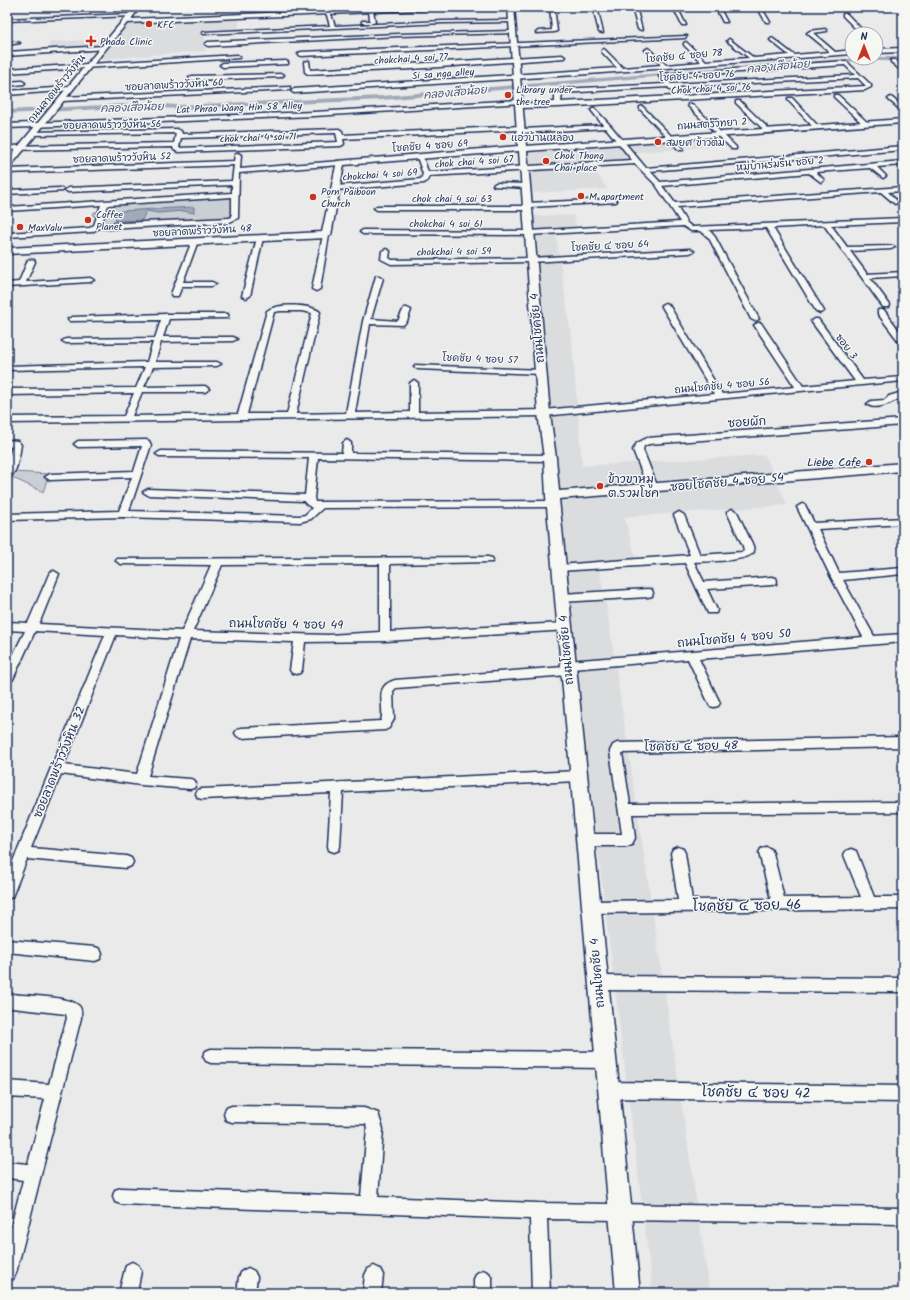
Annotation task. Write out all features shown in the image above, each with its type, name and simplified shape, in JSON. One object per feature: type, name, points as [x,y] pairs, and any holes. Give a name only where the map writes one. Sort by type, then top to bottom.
[{"type":"street","points":[[137,7],[164,7]]},
{"type":"street","name":"ถนนลาดพร้าววังหิน","points":[[7,165],[137,7]]},
{"type":"street","points":[[118,22],[310,10],[328,12],[360,9],[370,10],[442,7]]},
{"type":"street","name":"ถนนโชคชัย 4","points":[[511,7],[544,413],[550,458],[552,500],[628,1293]]},
{"type":"street","points":[[538,32],[555,31],[552,7]]},
{"type":"street","points":[[595,7],[603,33],[610,40]]},
{"type":"street","points":[[634,7],[640,29]]},
{"type":"street","points":[[675,7],[684,24]]},
{"type":"street","points":[[717,7],[725,21]]},
{"type":"street","points":[[759,7],[768,21]]},
{"type":"street","points":[[819,7],[828,7]]},
{"type":"street","points":[[359,22],[374,22],[370,10]]},
{"type":"street","points":[[328,12],[333,26]]},
{"type":"street","points":[[7,20],[131,15]]},
{"type":"street","points":[[844,15],[856,26]]},
{"type":"street","points":[[204,33],[443,22],[512,22]]},
{"type":"street","points":[[825,30],[809,33],[816,37],[833,52]]},
{"type":"street","points":[[208,44],[399,35],[513,32]]},
{"type":"street","points":[[301,54],[685,37]]},
{"type":"street","points":[[772,39],[792,55]]},
{"type":"street","points":[[729,40],[752,58]]},
{"type":"street","points":[[251,42],[252,49]]},
{"type":"street","points":[[8,46],[17,43]]},
{"type":"street","points":[[686,44],[704,62]]},
{"type":"street","points":[[7,54],[103,48]]},
{"type":"street","points":[[648,50],[664,65]]},
{"type":"street","points":[[884,51],[903,50]]},
{"type":"street","points":[[557,51],[566,62]]},
{"type":"street","points":[[604,51],[621,69]]},
{"type":"street","name":"โชคชัย ๔ ซอย 78","points":[[518,92],[575,73],[844,52]]},
{"type":"street","points":[[7,71],[237,57]]},
{"type":"street","name":"chokchai 4 soi 77","points":[[307,62],[307,72],[339,68],[562,57]]},
{"type":"street","points":[[893,61],[903,69]]},
{"type":"street","points":[[220,65],[286,63]]},
{"type":"street","points":[[679,98],[662,76],[846,63],[859,76]]},
{"type":"street","points":[[240,98],[240,76],[242,64]]},
{"type":"street","points":[[571,68],[575,73]]},
{"type":"street","points":[[192,78],[281,75]]},
{"type":"street","name":"Chok chai 4 soi 76","points":[[518,92],[558,105],[865,88],[869,86],[859,76]]},
{"type":"street","name":"โชคชัย 4 ซอย 76","points":[[558,105],[559,91],[859,76]]},
{"type":"street","points":[[7,84],[22,83]]},
{"type":"street","name":"Si sa nga alley","points":[[294,91],[371,87],[518,92]]},
{"type":"street","name":"ซอยลาดพร้าววังหิน 60","points":[[62,99],[288,88]]},
{"type":"street","points":[[7,92],[70,89]]},
{"type":"street","points":[[276,89],[276,97]]},
{"type":"street","points":[[206,100],[207,91]]},
{"type":"street","name":"Lat Phrao Wang Hin 58 Alley","points":[[7,126],[197,117],[313,114],[341,109],[367,114],[376,107],[418,108],[481,104],[518,92]]},
{"type":"street","points":[[836,96],[866,124]]},
{"type":"street","points":[[478,98],[481,104]]},
{"type":"street","points":[[790,99],[816,126]]},
{"type":"street","points":[[891,99],[903,110]]},
{"type":"street","points":[[444,100],[446,114]]},
{"type":"street","points":[[415,101],[418,108]]},
{"type":"street","points":[[738,102],[767,130]]},
{"type":"street","points":[[468,105],[471,112]]},
{"type":"street","points":[[690,105],[734,148]]},
{"type":"street","points":[[410,108],[412,115]]},
{"type":"street","points":[[642,108],[681,149]]},
{"type":"street","points":[[594,110],[637,162],[658,184],[684,224],[691,229],[903,220]]},
{"type":"street","points":[[313,114],[313,121]]},
{"type":"street","points":[[274,115],[274,123]]},
{"type":"street","points":[[234,123],[235,116]]},
{"type":"street","points":[[195,124],[197,117]]},
{"type":"street","name":"ถนนสตรีวิทยา 2","points":[[522,149],[816,126],[903,121]]},
{"type":"street","points":[[451,124],[455,131]]},
{"type":"street","points":[[110,133],[113,126]]},
{"type":"street","points":[[177,147],[179,136],[340,131],[341,137],[455,131],[608,126]]},
{"type":"street","name":"ซอยลาดพร้าววังหิน 56","points":[[32,134],[177,131],[179,132],[179,136]]},
{"type":"street","name":"chok chai 4 soi 71","points":[[7,148],[341,144],[341,137]]},
{"type":"street","points":[[644,170],[903,148]]},
{"type":"street","name":"โชคชัย 4 ซอย 69","points":[[340,163],[522,149]]},
{"type":"street","points":[[201,164],[205,151]]},
{"type":"street","points":[[739,153],[747,161]]},
{"type":"street","points":[[97,226],[109,227],[230,220],[235,218],[238,154]]},
{"type":"street","name":"chokchai 4 soi 69","points":[[336,188],[419,182],[426,178],[420,157]]},
{"type":"street","points":[[686,159],[692,166]]},
{"type":"street","name":"chok chai 4 soi 67","points":[[426,174],[637,162]]},
{"type":"street","name":"ซอยลาดพร้าววังหิน 52","points":[[7,171],[237,163]]},
{"type":"street","points":[[237,171],[340,163],[316,289]]},
{"type":"street","name":"หมู่บ้านร่มรื่น ซอย 2","points":[[658,184],[903,163]]},
{"type":"street","points":[[871,165],[883,176]]},
{"type":"street","points":[[810,170],[821,180]]},
{"type":"street","points":[[7,192],[236,183]]},
{"type":"street","points":[[496,185],[525,186]]},
{"type":"street","points":[[673,205],[903,189]]},
{"type":"street","points":[[882,190],[895,202]]},
{"type":"street","points":[[7,209],[235,195]]},
{"type":"street","name":"chok chai 4 soi 63","points":[[377,208],[527,207],[614,201]]},
{"type":"street","points":[[7,235],[87,231],[95,229],[105,204]]},
{"type":"street","points":[[851,222],[858,232]]},
{"type":"street","points":[[826,223],[886,304]]},
{"type":"street","name":"chokchai 4 soi 61","points":[[363,232],[529,233],[684,224]]},
{"type":"street","points":[[768,225],[820,311]]},
{"type":"street","points":[[703,229],[712,237],[756,322],[801,389]]},
{"type":"street","name":"ซอยลาดพร้าววังหิน 48","points":[[7,251],[326,235]]},
{"type":"street","points":[[246,296],[260,238]]},
{"type":"street","points":[[175,294],[195,241]]},
{"type":"street","points":[[846,249],[891,247]]},
{"type":"street","name":"chokchai 4 soi 59","points":[[386,251],[385,259],[391,262],[531,260]]},
{"type":"street","name":"โชคชัย ๔ ซอย 64","points":[[531,260],[690,251]]},
{"type":"street","points":[[21,284],[31,262]]},
{"type":"street","points":[[866,276],[903,274]]},
{"type":"street","points":[[350,416],[367,321],[379,278]]},
{"type":"street","points":[[7,285],[90,280]]},
{"type":"street","points":[[178,284],[212,284]]},
{"type":"street","points":[[665,305],[719,396]]},
{"type":"street","points":[[242,416],[271,311],[278,309],[311,309],[316,312],[291,416]]},
{"type":"street","points":[[367,321],[400,323],[403,321],[407,310]]},
{"type":"street","points":[[881,312],[903,341]]},
{"type":"street","points":[[127,418],[150,364],[166,316]]},
{"type":"street","points":[[72,319],[225,316]]},
{"type":"street","name":"ซอย 3","points":[[815,321],[861,383]]},
{"type":"street","points":[[66,341],[233,339]]},
{"type":"street","points":[[7,368],[150,364],[217,364]]},
{"type":"street","name":"โชคชัย 4 ซอย 57","points":[[418,366],[541,372]]},
{"type":"street","name":"ถนนโชคชัย 4 ซอย 56","points":[[7,420],[544,413],[903,379]]},
{"type":"street","points":[[885,381],[901,399]]},
{"type":"street","points":[[414,383],[414,415]]},
{"type":"street","points":[[7,392],[204,389]]},
{"type":"street","points":[[871,404],[888,402],[892,398],[901,399]]},
{"type":"street","name":"ซอยผัก","points":[[653,488],[638,450],[640,445],[647,441],[903,422]]},
{"type":"street","points":[[7,443],[15,442],[17,445],[10,472],[7,475]]},
{"type":"street","points":[[78,444],[146,442],[147,445],[138,474],[123,514]]},
{"type":"street","points":[[346,456],[347,443]]},
{"type":"street","points":[[161,454],[550,458]]},
{"type":"street","points":[[314,456],[309,498],[309,502],[313,505],[552,500]]},
{"type":"street","name":"ซอยโชคชัย 4 ซอย 54","points":[[552,500],[653,488],[903,467]]},
{"type":"street","points":[[50,477],[138,474]]},
{"type":"street","points":[[148,492],[309,498]]},
{"type":"street","points":[[7,517],[123,514],[300,519],[308,517],[320,506]]},
{"type":"street","points":[[802,507],[836,577],[870,640]]},
{"type":"street","points":[[559,568],[744,555],[749,552],[748,546],[732,512]]},
{"type":"street","points":[[678,516],[701,586],[712,610]]},
{"type":"street","points":[[812,526],[903,521]]},
{"type":"street","points":[[121,561],[218,562],[488,560]]},
{"type":"street","points":[[385,561],[385,637]]},
{"type":"street","points":[[141,780],[190,622],[218,562]]},
{"type":"street","points":[[836,577],[903,571]]},
{"type":"street","points":[[7,679],[32,627],[54,574]]},
{"type":"street","points":[[701,586],[772,581]]},
{"type":"street","points":[[562,598],[648,593]]},
{"type":"street","name":"ถนนโชคชัย 4 ซอย 49","points":[[7,626],[300,639],[385,637],[564,627]]},
{"type":"street","name":"ซอยลาดพร้าววังหิน 32","points":[[7,893],[112,631]]},
{"type":"street","name":"ถนนโชคชัย 4 ซอย 50","points":[[241,733],[385,725],[388,719],[387,690],[390,686],[395,684],[568,668],[691,654],[903,638]]},
{"type":"street","points":[[296,670],[300,639]]},
{"type":"street","points":[[691,654],[714,703]]},
{"type":"street","name":"โชคชัย ๔ ซอย 48","points":[[585,840],[626,840],[629,838],[616,750],[617,748],[903,742]]},
{"type":"street","points":[[57,768],[141,780],[190,784]]},
{"type":"street","points":[[202,794],[578,776]]},
{"type":"street","points":[[334,846],[337,788]]},
{"type":"street","points":[[625,809],[903,807]]},
{"type":"street","points":[[23,853],[126,862]]},
{"type":"street","points":[[678,853],[686,906]]},
{"type":"street","points":[[766,853],[779,905]]},
{"type":"street","points":[[851,855],[870,904]]},
{"type":"street","name":"โชคชัย ๔ ซอย 46","points":[[591,907],[903,903]]},
{"type":"street","points":[[7,946],[95,954]]},
{"type":"street","points":[[598,983],[903,985]]},
{"type":"street","points":[[8,1263],[34,1173],[74,1018],[74,1011],[68,1007],[12,1001]]},
{"type":"street","points":[[211,1056],[606,1060]]},
{"type":"street","points":[[7,1089],[54,1092]]},
{"type":"street","name":"โชคชัย ๔ ซอย 42","points":[[608,1090],[903,1094]]},
{"type":"street","points":[[232,1114],[364,1116],[372,1118],[375,1128],[369,1205]]},
{"type":"street","points":[[7,1170],[34,1173]]},
{"type":"street","points":[[121,1196],[538,1211],[903,1216]]},
{"type":"street","points":[[538,1211],[541,1293]]},
{"type":"street","points":[[128,1293],[132,1271]]},
{"type":"street","points":[[372,1293],[374,1275]]},
{"type":"shaded area","points":[[240,17],[238,30],[204,32],[205,51],[101,59],[116,36],[118,36],[131,22]]},
{"type":"shaded area","points":[[107,39],[99,48],[48,51],[50,42]]},
{"type":"shaded area","points":[[903,123],[719,136],[728,145],[628,153],[635,164],[593,167],[607,189],[529,193],[527,150],[715,135]]},
{"type":"shaded area","points":[[230,197],[233,199],[233,217],[231,221],[93,229],[96,216],[93,216],[94,212],[100,212],[101,205]]},
{"type":"shaded area","points":[[573,215],[577,228],[555,229],[572,343],[582,466],[765,455],[787,505],[624,517],[636,559],[598,562],[608,616],[710,1293],[653,1293],[585,748],[555,474],[531,216]]},
{"type":"shaded area","points":[[13,472],[49,474],[43,492],[11,477]]},
{"type":"water","points":[[194,207],[194,213],[184,211],[158,213],[146,211],[142,220],[115,221],[116,214],[120,211]]},
{"type":"waterway","name":"คลองเสือน้อย","points":[[759,67],[859,59],[903,59]]},
{"type":"waterway","name":"คลองเสือน้อย","points":[[7,112],[142,105],[179,107],[382,98],[674,74]]},
{"type":"place","name":"KFC","points":[[149,24]]},
{"type":"place","name":"Phada Clinic","points":[[91,41]]},
{"type":"place","name":"Library under the tree","points":[[508,95]]},
{"type":"place","name":"แอ่วบ้านเหลือง","points":[[503,137]]},
{"type":"place","name":"สมยศ ข้าวต้ม","points":[[658,142]]},
{"type":"place","name":"Chok Thong Chai place","points":[[546,161]]},
{"type":"place","name":"M apartment","points":[[581,196]]},
{"type":"place","name":"Porn Paiboon Church","points":[[313,197]]},
{"type":"place","name":"Coffee Planet","points":[[88,220]]},
{"type":"place","name":"MaxValu","points":[[20,227]]},
{"type":"place","name":"Liebe Cafe","points":[[869,462]]},
{"type":"place","name":"ข้าวขาหมู ต.รวมโชค","points":[[600,486]]}]
